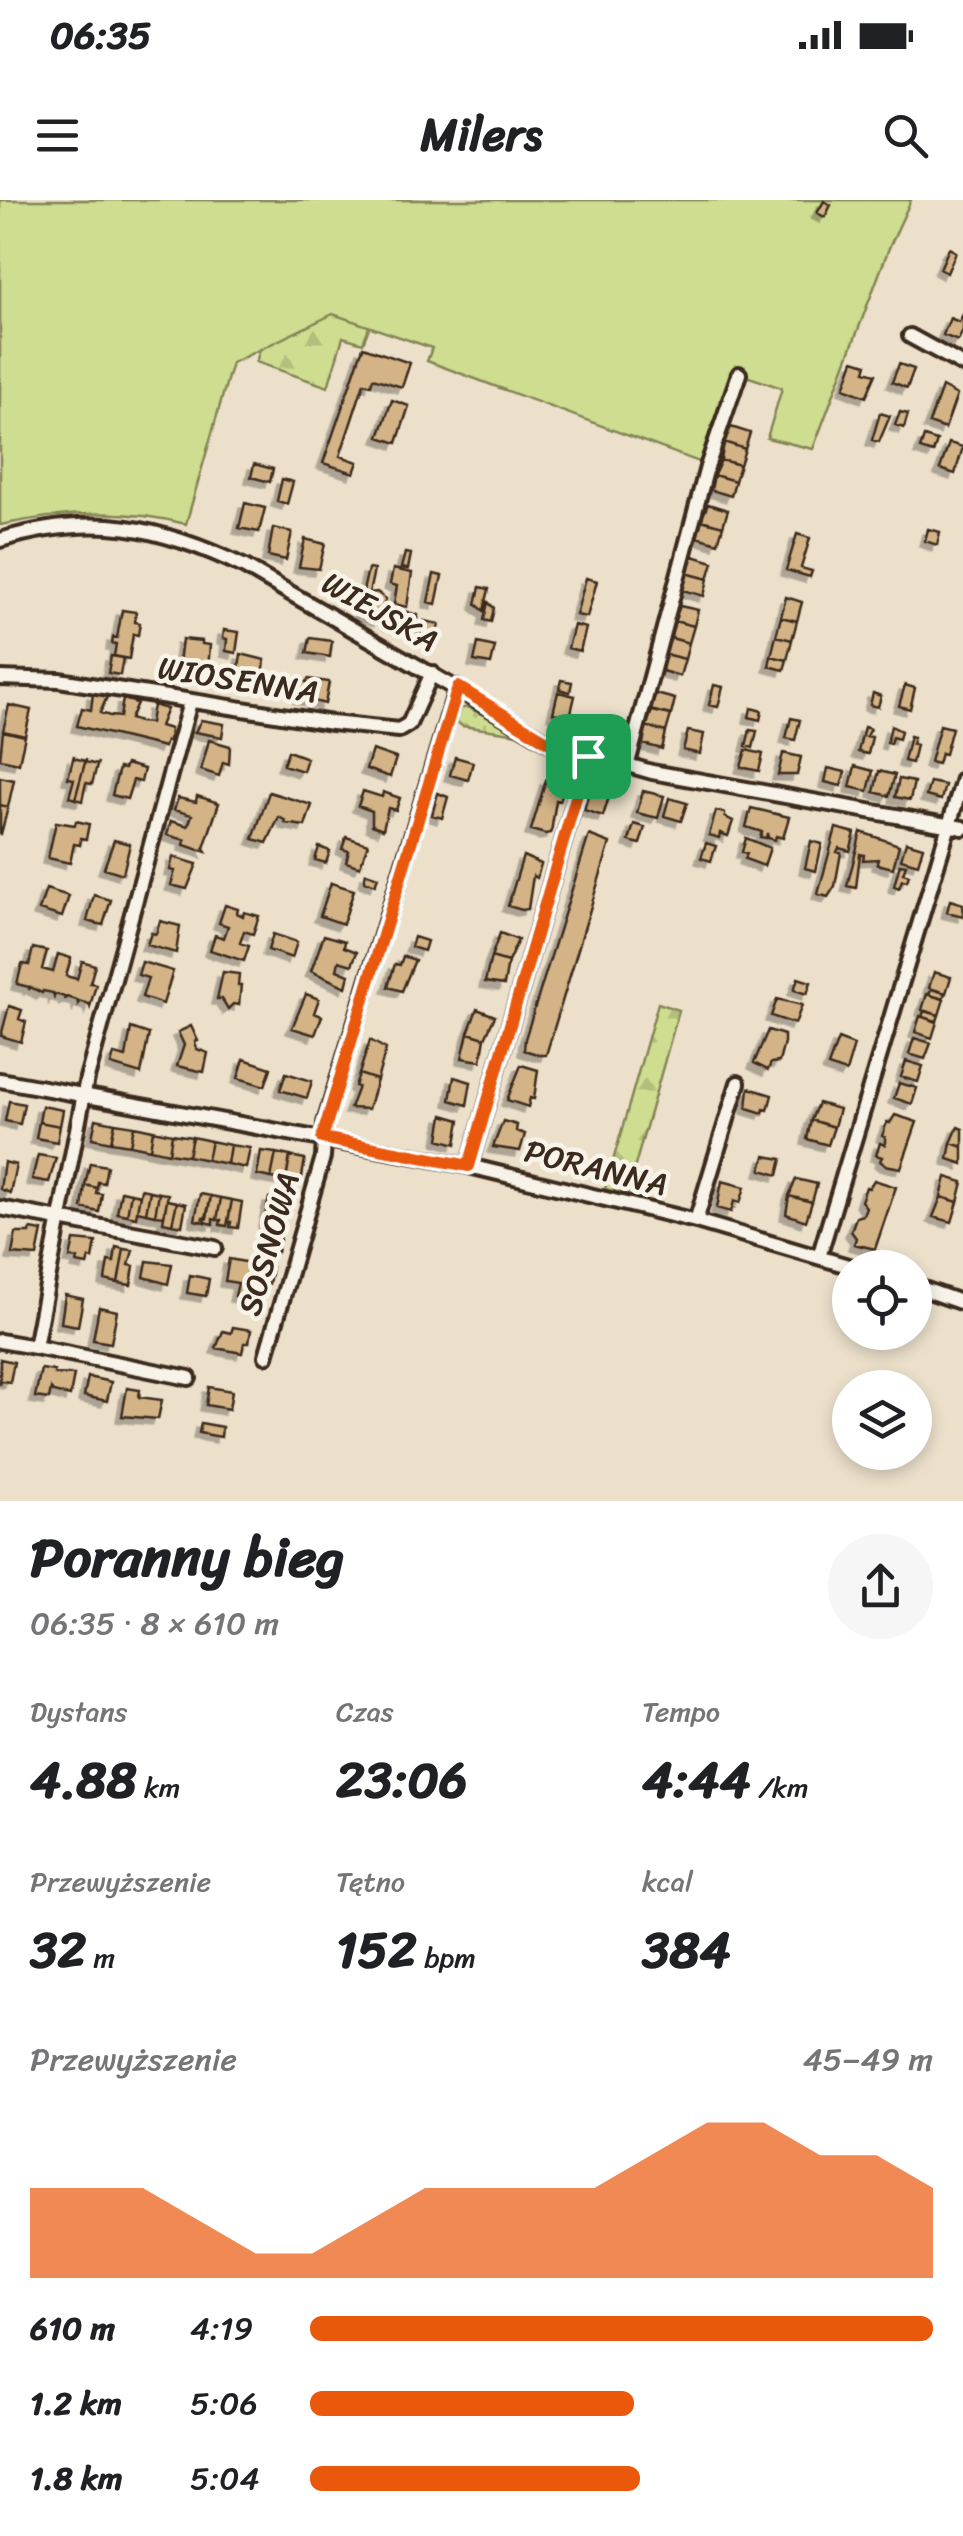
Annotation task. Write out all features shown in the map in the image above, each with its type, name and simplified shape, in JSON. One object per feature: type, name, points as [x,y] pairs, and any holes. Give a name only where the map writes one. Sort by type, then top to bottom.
[{"type":"street","points":[[910,336],[963,365]]},
{"type":"street","points":[[626,767],[702,483],[740,374]]},
{"type":"street","name":"WIEJSKA","points":[[0,540],[31,530],[83,526],[139,528],[192,542],[245,567],[550,743],[626,767],[957,827]]},
{"type":"street","name":"WIOSENNA","points":[[0,678],[59,680],[399,730],[410,724],[432,673]]},
{"type":"street","name":"SOSNOWA","points":[[266,1356],[324,1157],[322,1138],[458,687]]},
{"type":"street","points":[[35,1347],[84,1096],[190,702]]},
{"type":"street","points":[[469,1166],[588,756]]},
{"type":"street","points":[[819,1257],[957,827],[963,779]]},
{"type":"street","name":"PORANNA","points":[[0,1080],[469,1166],[696,1221],[832,1261]]},
{"type":"street","points":[[696,1221],[738,1083]]},
{"type":"street","points":[[0,1208],[215,1248]]},
{"type":"street","points":[[932,1292],[963,1303]]},
{"type":"street","points":[[0,1340],[190,1378]]},
{"type":"green space","points":[[0,200],[911,200],[813,449],[767,438],[782,388],[737,373],[707,465],[427,361],[432,348],[333,314],[232,363],[186,524],[93,514],[0,525]]},
{"type":"green space","points":[[307,200],[418,200],[363,343],[343,337],[328,387],[256,362]]},
{"type":"green space","points":[[467,707],[519,734],[462,726],[456,721],[460,709]]},
{"type":"green space","points":[[658,1003],[679,1010],[627,1194],[605,1189]]},
{"type":"building","points":[[824,201],[831,205],[825,217],[817,213]]},
{"type":"building","points":[[949,248],[956,252],[947,273],[940,269]]},
{"type":"building","points":[[963,314],[958,341],[943,335],[950,318],[959,322]]},
{"type":"building","points":[[363,347],[410,363],[402,387],[373,378],[371,385],[364,383],[340,456],[358,462],[354,473],[323,463]]},
{"type":"building","points":[[854,360],[867,364],[865,371],[876,374],[866,397],[844,388]]},
{"type":"building","points":[[899,364],[914,369],[907,388],[892,382]]},
{"type":"building","points":[[942,387],[957,395],[945,429],[929,423]]},
{"type":"building","points":[[392,400],[409,406],[397,443],[379,437]]},
{"type":"building","points":[[900,412],[908,414],[904,428],[895,425]]},
{"type":"building","points":[[880,413],[890,416],[879,442],[872,440]]},
{"type":"building","points":[[731,427],[750,433],[745,449],[724,442]]},
{"type":"building","points":[[924,437],[937,441],[933,453],[920,449]]},
{"type":"building","points":[[724,442],[745,449],[740,465],[721,460]]},
{"type":"building","points":[[949,443],[963,447],[955,474],[940,469]]},
{"type":"building","points":[[721,460],[740,465],[735,481],[714,475]]},
{"type":"building","points":[[254,464],[273,469],[270,482],[251,477]]},
{"type":"building","points":[[714,475],[735,481],[731,496],[711,490]]},
{"type":"building","points":[[282,479],[293,482],[287,504],[277,501]]},
{"type":"building","points":[[245,503],[265,508],[259,532],[239,528]]},
{"type":"building","points":[[708,504],[728,510],[723,526],[701,520]]},
{"type":"building","points":[[701,520],[723,526],[718,543],[697,537]]},
{"type":"building","points":[[273,528],[292,532],[286,560],[268,556]]},
{"type":"building","points":[[928,529],[940,532],[937,545],[925,541]]},
{"type":"building","points":[[797,534],[810,538],[801,568],[812,571],[810,577],[786,570]]},
{"type":"building","points":[[305,539],[325,544],[319,569],[299,567]]},
{"type":"building","points":[[405,553],[411,554],[408,569],[401,568]]},
{"type":"building","points":[[693,556],[713,562],[708,579],[686,573]]},
{"type":"building","points":[[368,569],[374,570],[369,593],[377,592],[386,599],[379,620],[359,614]]},
{"type":"building","points":[[393,569],[412,573],[407,607],[394,604],[397,586],[390,584]]},
{"type":"building","points":[[686,573],[708,579],[704,596],[683,590]]},
{"type":"building","points":[[434,574],[442,576],[436,604],[428,602]]},
{"type":"building","points":[[586,578],[597,581],[587,617],[576,615]]},
{"type":"building","points":[[480,587],[489,589],[484,611],[476,604]]},
{"type":"building","points":[[786,597],[802,602],[797,621],[781,617]]},
{"type":"building","points":[[488,602],[494,608],[491,622],[484,620]]},
{"type":"building","points":[[680,606],[698,610],[694,626],[674,621]]},
{"type":"building","points":[[393,608],[418,615],[414,629],[389,624]]},
{"type":"building","points":[[122,610],[136,612],[135,622],[140,623],[138,635],[133,634],[129,659],[114,656],[116,644],[112,644],[113,637],[117,638]]},
{"type":"building","points":[[781,617],[797,621],[792,640],[776,636]]},
{"type":"building","points":[[424,621],[439,624],[435,642],[420,638]]},
{"type":"building","points":[[674,621],[694,626],[689,643],[671,638]]},
{"type":"building","points":[[574,625],[586,628],[580,651],[568,648]]},
{"type":"building","points":[[224,630],[239,632],[236,653],[226,651]]},
{"type":"building","points":[[776,636],[792,640],[787,660],[771,656]]},
{"type":"building","points":[[310,638],[332,641],[330,657],[307,653]]},
{"type":"building","points":[[671,638],[689,643],[685,659],[664,654]]},
{"type":"building","points":[[182,639],[210,645],[208,670],[178,671]]},
{"type":"building","points":[[478,643],[495,647],[491,664],[474,661]]},
{"type":"building","points":[[241,654],[265,660],[262,684],[237,681]]},
{"type":"building","points":[[664,654],[685,659],[680,676],[662,671]]},
{"type":"building","points":[[111,656],[123,658],[120,675],[108,673]]},
{"type":"building","points":[[771,656],[787,660],[784,670],[769,666]]},
{"type":"building","points":[[561,680],[572,682],[570,692],[559,689]]},
{"type":"building","points":[[301,681],[329,682],[325,704],[299,697]]},
{"type":"building","points":[[714,685],[723,687],[718,707],[709,705]]},
{"type":"building","points":[[905,685],[915,688],[910,709],[899,706]]},
{"type":"building","points":[[558,692],[575,696],[570,717],[553,713]]},
{"type":"building","points":[[93,693],[107,697],[100,713],[110,716],[120,717],[123,699],[137,703],[130,719],[139,722],[150,723],[153,705],[167,709],[160,726],[170,729],[169,742],[164,747],[77,726],[82,708],[91,710]]},
{"type":"building","points":[[873,693],[881,696],[878,707],[870,705]]},
{"type":"building","points":[[656,694],[675,699],[671,715],[650,710]]},
{"type":"building","points":[[9,705],[31,710],[25,736],[3,731]]},
{"type":"building","points":[[751,708],[762,711],[760,720],[749,717]]},
{"type":"building","points":[[652,711],[671,715],[666,732],[646,726]]},
{"type":"building","points":[[791,718],[800,720],[795,740],[786,738]]},
{"type":"building","points":[[201,720],[224,724],[222,737],[195,732]]},
{"type":"building","points":[[940,725],[952,728],[938,764],[930,762]]},
{"type":"building","points":[[646,726],[666,732],[662,749],[643,744]]},
{"type":"building","points":[[891,726],[901,731],[899,739],[892,737],[890,744],[887,743]]},
{"type":"building","points":[[864,727],[870,729],[866,736],[872,737],[868,754],[858,752]]},
{"type":"building","points":[[750,730],[757,731],[753,748],[746,746]]},
{"type":"building","points":[[3,731],[25,736],[19,763],[0,759]]},
{"type":"building","points":[[688,731],[704,734],[700,754],[683,750]]},
{"type":"building","points":[[910,736],[916,745],[912,763],[904,761]]},
{"type":"building","points":[[209,740],[230,746],[229,764],[223,762],[219,776],[201,770]]},
{"type":"building","points":[[372,750],[396,758],[390,777],[366,769]]},
{"type":"building","points":[[746,750],[763,754],[759,771],[741,767]]},
{"type":"building","points":[[288,751],[307,758],[303,771],[283,765]]},
{"type":"building","points":[[783,753],[801,757],[797,775],[778,775]]},
{"type":"building","points":[[74,755],[86,759],[75,799],[69,797],[74,779],[68,778]]},
{"type":"building","points":[[455,757],[473,762],[468,780],[450,775]]},
{"type":"building","points":[[86,759],[97,765],[98,762],[92,784],[86,783],[82,801],[75,799]]},
{"type":"building","points":[[126,764],[144,769],[141,782],[133,780],[127,799],[112,795],[119,768],[124,769]]},
{"type":"building","points":[[855,766],[873,771],[868,791],[850,787]]},
{"type":"building","points":[[828,768],[845,772],[841,786],[825,782]]},
{"type":"building","points":[[879,771],[895,775],[889,796],[874,792]]},
{"type":"building","points":[[0,777],[14,780],[8,807],[0,805]]},
{"type":"building","points":[[899,779],[914,782],[910,800],[895,797]]},
{"type":"building","points":[[546,780],[564,788],[560,801],[556,800],[551,833],[545,834],[531,830]]},
{"type":"building","points":[[930,782],[945,785],[941,800],[926,796]]},
{"type":"building","points":[[591,785],[611,791],[603,816],[584,810]]},
{"type":"building","points":[[363,791],[400,798],[396,810],[388,808],[383,829],[372,825],[372,811],[358,806]]},
{"type":"building","points":[[643,791],[664,796],[658,818],[637,813]]},
{"type":"building","points":[[269,792],[312,805],[305,826],[285,823],[279,817],[267,843],[253,839]]},
{"type":"building","points":[[438,793],[448,797],[442,818],[432,815]]},
{"type":"building","points":[[197,796],[219,803],[206,852],[167,835],[171,821],[188,826],[192,815],[174,810],[178,798],[196,802]]},
{"type":"building","points":[[669,798],[687,803],[681,821],[664,816]]},
{"type":"building","points":[[0,805],[8,807],[1,834],[0,834]]},
{"type":"building","points":[[751,808],[789,817],[783,838],[768,838],[767,833],[766,838],[760,837],[762,832],[746,827]]},
{"type":"building","points":[[716,811],[733,821],[728,836],[709,835]]},
{"type":"building","points":[[76,821],[89,824],[86,839],[81,838],[80,845],[74,844],[70,863],[48,858],[56,822],[75,825]]},
{"type":"building","points":[[634,824],[645,827],[640,844],[629,841]]},
{"type":"building","points":[[836,828],[855,833],[850,851],[839,848],[837,852],[841,853],[835,886],[828,897],[818,894]]},
{"type":"building","points":[[861,832],[899,845],[893,868],[877,864],[878,859],[863,860],[864,855],[860,854],[856,888],[847,886]]},
{"type":"building","points":[[589,835],[610,843],[546,1055],[540,1055],[524,1050],[525,1039]]},
{"type":"building","points":[[346,837],[368,844],[360,867],[346,862],[349,851],[342,849]]},
{"type":"building","points":[[746,838],[770,848],[764,866],[745,859],[747,853],[742,852]]},
{"type":"building","points":[[114,840],[130,844],[123,874],[104,868]]},
{"type":"building","points":[[811,841],[822,844],[816,871],[805,868]]},
{"type":"building","points":[[906,842],[923,847],[918,864],[901,859]]},
{"type":"building","points":[[706,843],[716,846],[711,861],[701,858]]},
{"type":"building","points":[[319,847],[330,851],[326,863],[315,860]]},
{"type":"building","points":[[523,856],[541,864],[537,878],[533,876],[528,909],[522,910],[508,906]]},
{"type":"building","points":[[173,857],[197,864],[187,889],[171,885]]},
{"type":"building","points":[[900,864],[906,865],[903,873],[909,875],[899,888],[894,886]]},
{"type":"building","points":[[366,873],[378,877],[375,885],[364,881]]},
{"type":"building","points":[[331,883],[354,890],[343,924],[320,916]]},
{"type":"building","points":[[46,889],[69,896],[62,917],[39,910]]},
{"type":"building","points":[[94,895],[111,900],[103,925],[87,921]]},
{"type":"building","points":[[950,900],[963,904],[963,916],[947,912]]},
{"type":"building","points":[[225,905],[238,909],[237,913],[243,916],[244,912],[259,916],[253,934],[244,931],[240,943],[249,946],[244,961],[210,950],[215,935],[224,938],[228,926],[219,923]]},
{"type":"building","points":[[160,921],[180,926],[176,953],[147,945]]},
{"type":"building","points":[[500,933],[518,940],[508,962],[491,957]]},
{"type":"building","points":[[273,934],[297,942],[292,958],[268,950]]},
{"type":"building","points":[[324,935],[345,941],[344,947],[357,952],[352,965],[339,961],[337,970],[349,975],[346,987],[311,971]]},
{"type":"building","points":[[414,937],[427,941],[424,951],[411,947]]},
{"type":"building","points":[[33,948],[47,951],[42,969],[53,972],[58,954],[71,958],[66,976],[77,979],[82,961],[95,965],[90,983],[96,984],[90,1007],[17,984],[22,964],[29,965]]},
{"type":"building","points":[[403,956],[415,960],[402,991],[388,987],[395,964],[400,965]]},
{"type":"building","points":[[491,957],[508,962],[504,985],[485,982]]},
{"type":"building","points":[[142,962],[173,971],[163,1004],[142,997],[148,978],[138,975]]},
{"type":"building","points":[[223,972],[239,974],[241,985],[239,1005],[228,1009],[222,999],[217,999]]},
{"type":"building","points":[[934,972],[951,977],[946,993],[929,988]]},
{"type":"building","points":[[798,978],[811,982],[807,994],[794,990]]},
{"type":"building","points":[[931,989],[945,993],[943,999],[929,995]]},
{"type":"building","points":[[306,994],[319,999],[314,1013],[322,1016],[315,1035],[292,1028]]},
{"type":"building","points":[[927,994],[944,999],[939,1015],[922,1010]]},
{"type":"building","points":[[777,999],[802,1005],[795,1024],[771,1016]]},
{"type":"building","points":[[9,1006],[22,1010],[19,1019],[26,1022],[21,1042],[1,1036]]},
{"type":"building","points":[[477,1009],[495,1016],[485,1038],[468,1033]]},
{"type":"building","points":[[924,1011],[939,1015],[937,1021],[922,1017]]},
{"type":"building","points":[[920,1016],[937,1022],[932,1038],[915,1032]]},
{"type":"building","points":[[191,1026],[197,1049],[208,1053],[204,1072],[177,1066],[184,1045],[178,1032]]},
{"type":"building","points":[[131,1028],[149,1034],[141,1074],[111,1065],[114,1054],[126,1057]]},
{"type":"building","points":[[768,1030],[784,1035],[784,1043],[779,1062],[771,1063],[768,1070],[754,1063]]},
{"type":"building","points":[[468,1033],[485,1038],[481,1061],[462,1058]]},
{"type":"building","points":[[914,1038],[931,1043],[925,1059],[909,1054]]},
{"type":"building","points":[[838,1039],[854,1045],[846,1072],[828,1066]]},
{"type":"building","points":[[370,1040],[386,1049],[377,1080],[359,1074]]},
{"type":"building","points":[[244,1059],[271,1068],[265,1086],[238,1078]]},
{"type":"building","points":[[906,1061],[923,1066],[918,1082],[901,1077]]},
{"type":"building","points":[[521,1065],[538,1070],[534,1099],[530,1098],[528,1107],[507,1100]]},
{"type":"building","points":[[286,1073],[312,1081],[307,1098],[280,1090]]},
{"type":"building","points":[[359,1074],[377,1080],[368,1109],[350,1108]]},
{"type":"building","points":[[454,1077],[471,1082],[467,1105],[450,1100]]},
{"type":"building","points":[[899,1083],[917,1088],[912,1104],[894,1098]]},
{"type":"building","points":[[749,1088],[772,1095],[768,1110],[763,1113],[747,1108]]},
{"type":"building","points":[[9,1101],[24,1104],[20,1124],[5,1121]]},
{"type":"building","points":[[818,1103],[839,1109],[834,1127],[811,1120]]},
{"type":"building","points":[[42,1106],[63,1110],[60,1126],[39,1122]]},
{"type":"building","points":[[443,1115],[460,1120],[456,1144],[439,1139]]},
{"type":"building","points":[[895,1115],[917,1122],[901,1168],[885,1165],[880,1161],[882,1157],[876,1155],[880,1143],[885,1145],[882,1136],[887,1122]]},
{"type":"building","points":[[96,1119],[115,1123],[111,1142],[92,1138]]},
{"type":"building","points":[[811,1120],[834,1127],[828,1145],[807,1139]]},
{"type":"building","points":[[503,1121],[517,1125],[516,1131],[525,1134],[520,1151],[493,1147]]},
{"type":"building","points":[[39,1122],[60,1126],[57,1142],[36,1138]]},
{"type":"building","points":[[115,1123],[134,1126],[130,1145],[111,1142]]},
{"type":"building","points":[[134,1126],[153,1130],[150,1149],[130,1145]]},
{"type":"building","points":[[958,1127],[963,1129],[963,1147],[951,1143]]},
{"type":"building","points":[[153,1130],[172,1134],[169,1153],[150,1149]]},
{"type":"building","points":[[172,1134],[192,1137],[188,1156],[169,1153]]},
{"type":"building","points":[[192,1137],[211,1141],[207,1160],[188,1156]]},
{"type":"building","points":[[211,1141],[230,1145],[227,1164],[207,1160]]},
{"type":"building","points":[[951,1143],[963,1147],[963,1164],[948,1159]]},
{"type":"building","points":[[230,1145],[250,1148],[246,1168],[227,1164]]},
{"type":"building","points":[[261,1151],[276,1153],[271,1178],[257,1175]]},
{"type":"building","points":[[276,1153],[290,1156],[286,1180],[271,1178]]},
{"type":"building","points":[[38,1155],[56,1158],[49,1182],[32,1179]]},
{"type":"building","points":[[290,1156],[305,1159],[301,1183],[286,1180]]},
{"type":"building","points":[[765,1156],[782,1159],[778,1175],[761,1170]]},
{"type":"building","points":[[4,1162],[16,1165],[10,1193],[0,1189]]},
{"type":"building","points":[[90,1163],[107,1166],[104,1183],[98,1182],[97,1188],[85,1185]]},
{"type":"building","points":[[946,1177],[963,1182],[958,1202],[941,1197]]},
{"type":"building","points":[[796,1179],[817,1184],[812,1202],[789,1196]]},
{"type":"building","points":[[874,1180],[896,1187],[875,1249],[854,1244],[856,1238],[851,1231],[856,1217],[863,1215],[866,1207],[861,1201],[866,1187]]},
{"type":"building","points":[[722,1181],[745,1187],[740,1203],[734,1201],[731,1212],[717,1208]]},
{"type":"building","points":[[85,1185],[102,1194],[99,1212],[82,1208]]},
{"type":"building","points":[[141,1189],[150,1191],[146,1213],[137,1211]]},
{"type":"building","points":[[121,1191],[131,1193],[127,1215],[117,1213]]},
{"type":"building","points":[[150,1191],[159,1193],[155,1215],[146,1213]]},
{"type":"building","points":[[131,1193],[140,1195],[136,1217],[127,1215]]},
{"type":"building","points":[[159,1193],[168,1194],[164,1216],[155,1215]]},
{"type":"building","points":[[200,1194],[211,1196],[207,1218],[203,1217],[202,1222],[195,1220]]},
{"type":"building","points":[[211,1196],[221,1198],[213,1224],[205,1222]]},
{"type":"building","points":[[789,1196],[812,1202],[806,1221],[786,1214]]},
{"type":"building","points":[[941,1197],[958,1202],[952,1222],[933,1217]]},
{"type":"building","points":[[221,1198],[232,1200],[227,1226],[217,1220]]},
{"type":"building","points":[[269,1198],[287,1201],[284,1219],[279,1218],[278,1223],[264,1221]]},
{"type":"building","points":[[167,1200],[177,1202],[172,1224],[163,1222]]},
{"type":"building","points":[[232,1200],[242,1202],[238,1228],[230,1227],[228,1222]]},
{"type":"building","points":[[177,1202],[186,1204],[182,1226],[172,1224]]},
{"type":"building","points":[[264,1221],[278,1223],[276,1234],[281,1235],[277,1252],[260,1249]]},
{"type":"building","points":[[31,1229],[42,1231],[37,1256],[12,1254],[16,1233],[30,1233]]},
{"type":"building","points":[[74,1240],[96,1242],[93,1259],[89,1258],[87,1265],[70,1258]]},
{"type":"building","points":[[116,1247],[124,1249],[118,1283],[105,1280],[108,1261],[114,1262]]},
{"type":"building","points":[[124,1249],[133,1250],[129,1265],[134,1266],[131,1285],[118,1283]]},
{"type":"building","points":[[229,1259],[272,1267],[269,1284],[255,1281],[254,1299],[235,1296],[238,1283],[225,1281]]},
{"type":"building","points":[[147,1261],[172,1264],[168,1284],[144,1277]]},
{"type":"building","points":[[190,1275],[209,1279],[206,1296],[187,1293]]},
{"type":"building","points":[[65,1295],[83,1299],[78,1326],[61,1323]]},
{"type":"building","points":[[99,1307],[117,1311],[111,1343],[93,1340]]},
{"type":"building","points":[[233,1327],[251,1330],[242,1353],[216,1348],[223,1331],[231,1333]]},
{"type":"building","points":[[0,1359],[14,1362],[10,1382],[1,1381],[0,1385]]},
{"type":"building","points":[[41,1369],[74,1375],[70,1396],[51,1389],[49,1399],[35,1397]]},
{"type":"building","points":[[88,1377],[111,1382],[107,1401],[84,1396]]},
{"type":"building","points":[[209,1387],[232,1391],[229,1409],[206,1405]]},
{"type":"building","points":[[127,1388],[140,1390],[139,1397],[162,1400],[158,1419],[122,1416]]},
{"type":"building","points":[[201,1423],[222,1427],[221,1437],[199,1433]]},
{"type":"route","points":[[458,687],[550,743],[588,756],[469,1166],[322,1138],[458,687]]}]
